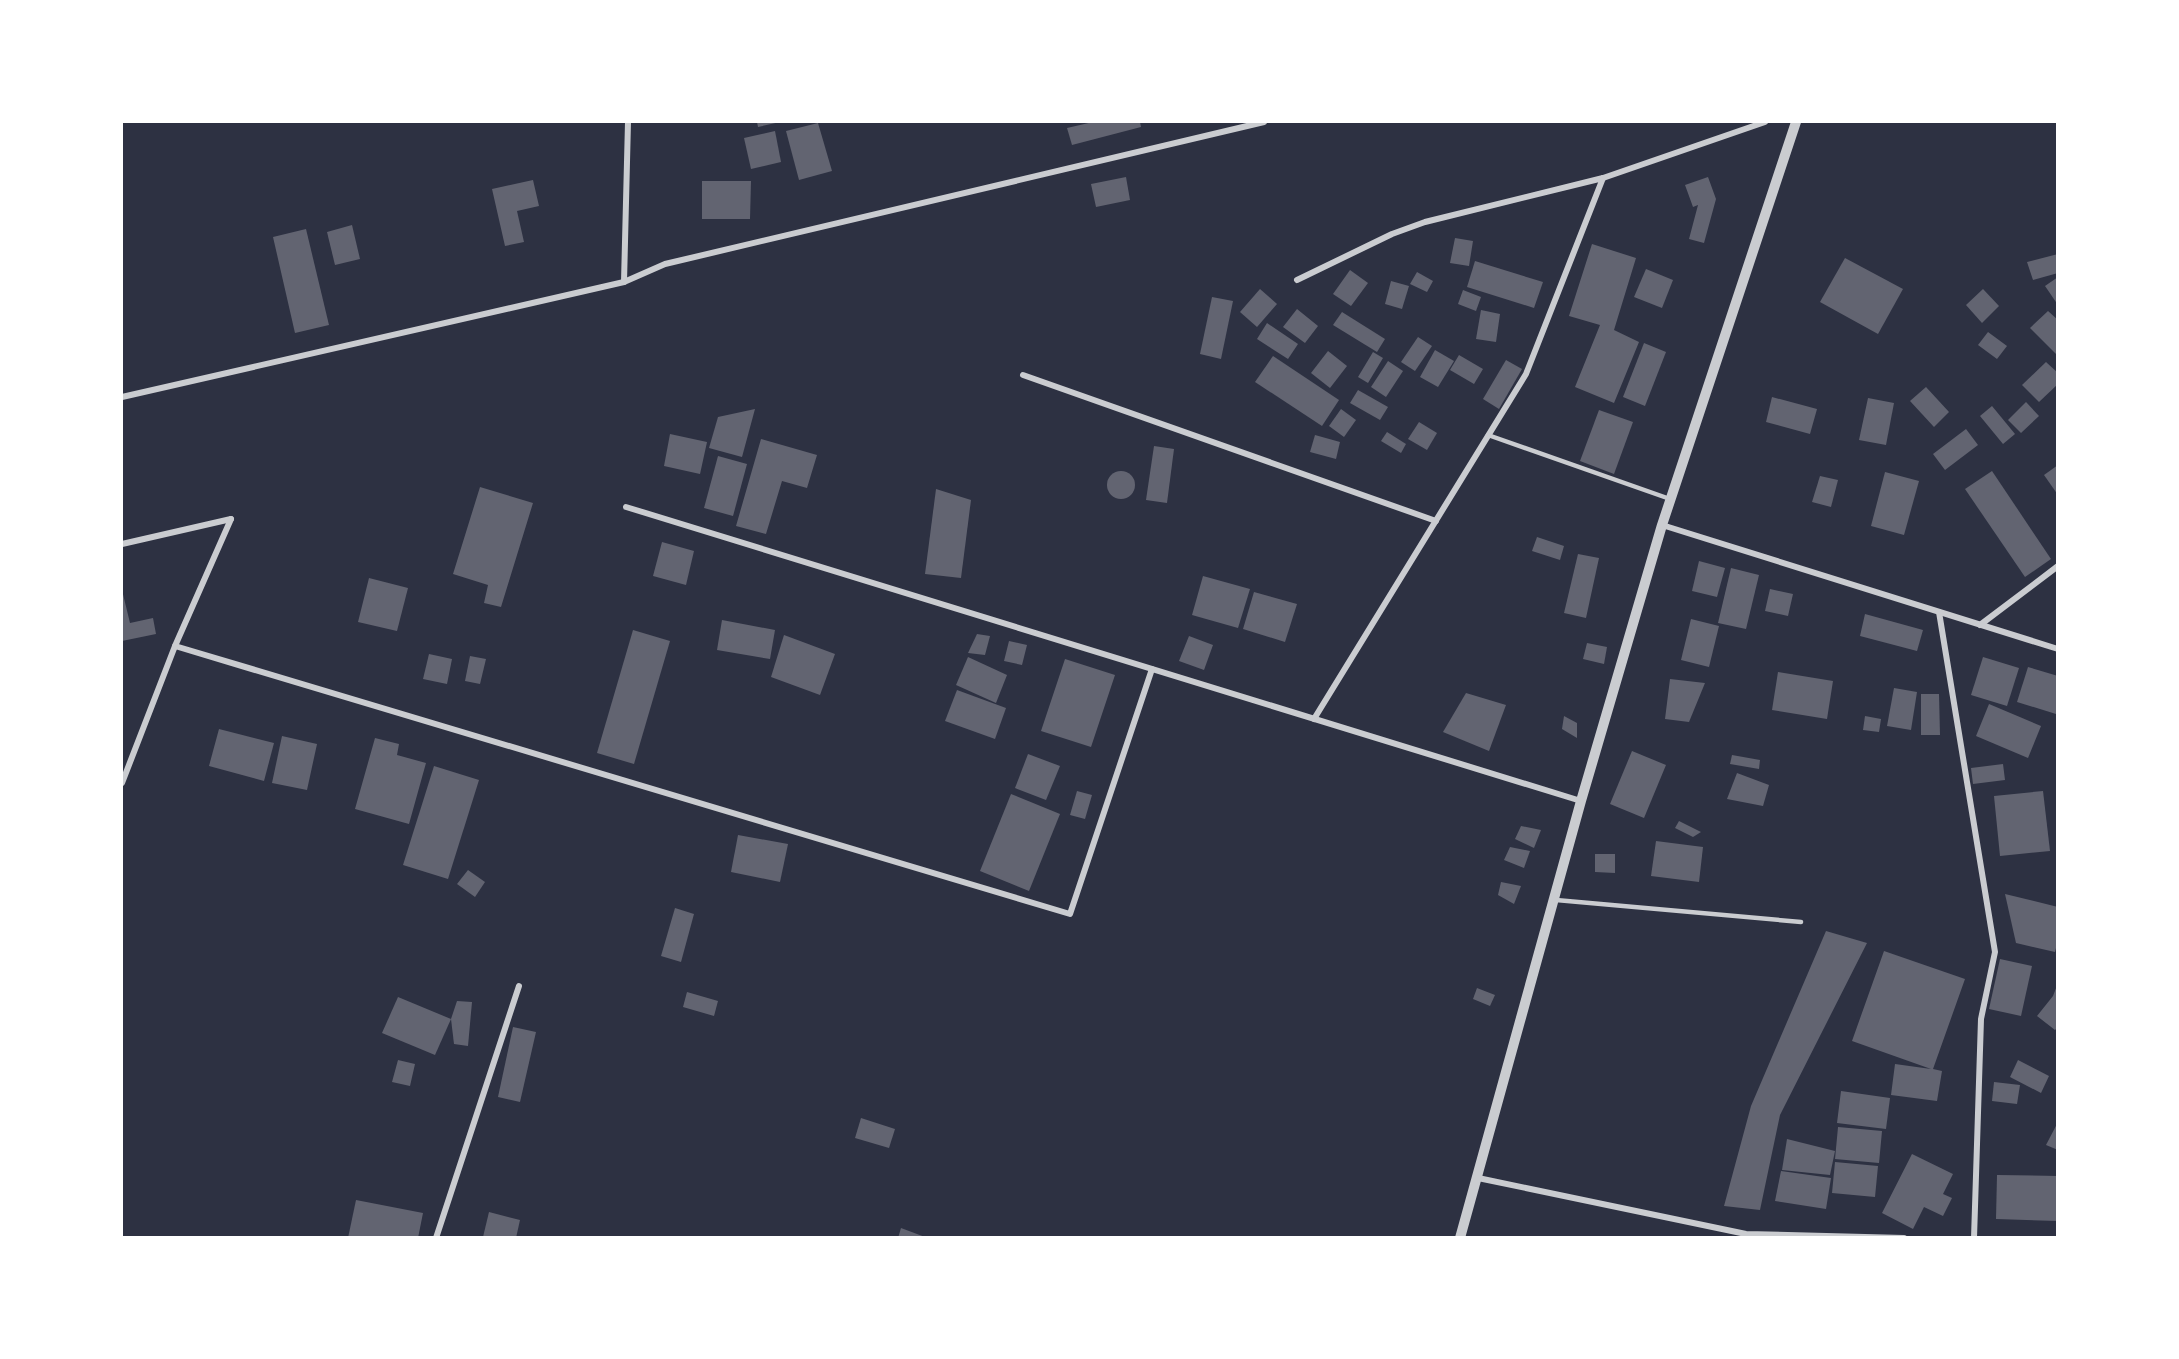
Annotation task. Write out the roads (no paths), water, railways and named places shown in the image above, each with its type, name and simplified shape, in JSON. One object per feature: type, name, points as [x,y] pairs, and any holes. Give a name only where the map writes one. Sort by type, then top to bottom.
[{"type":"street","points":[[624,282],[628,122]]},
{"type":"street","points":[[122,398],[624,282],[677,261],[1264,122]]},
{"type":"street","points":[[1297,280],[1392,234],[1425,222],[1603,178],[1765,122]]},
{"type":"street","points":[[1460,1238],[1581,801],[1662,525],[1796,122]]},
{"type":"street","points":[[1314,719],[1526,374],[1603,178]]},
{"type":"street","points":[[1023,375],[1436,521]]},
{"type":"street","points":[[626,507],[1581,801]]},
{"type":"street","points":[[122,544],[231,519],[174,646],[122,783]]},
{"type":"street","points":[[1662,525],[2058,649]]},
{"type":"street","points":[[1980,625],[2058,566]]},
{"type":"street","points":[[1939,612],[1995,952],[1981,1019],[1974,1238]]},
{"type":"street","points":[[174,646],[1070,914],[1152,669]]},
{"type":"street","points":[[436,1238],[519,986]]},
{"type":"street","points":[[1478,1178],[1746,1234],[1904,1238]]},
{"type":"lane","points":[[1488,435],[1670,499]]},
{"type":"lane","points":[[1554,900],[1801,922]]}]
